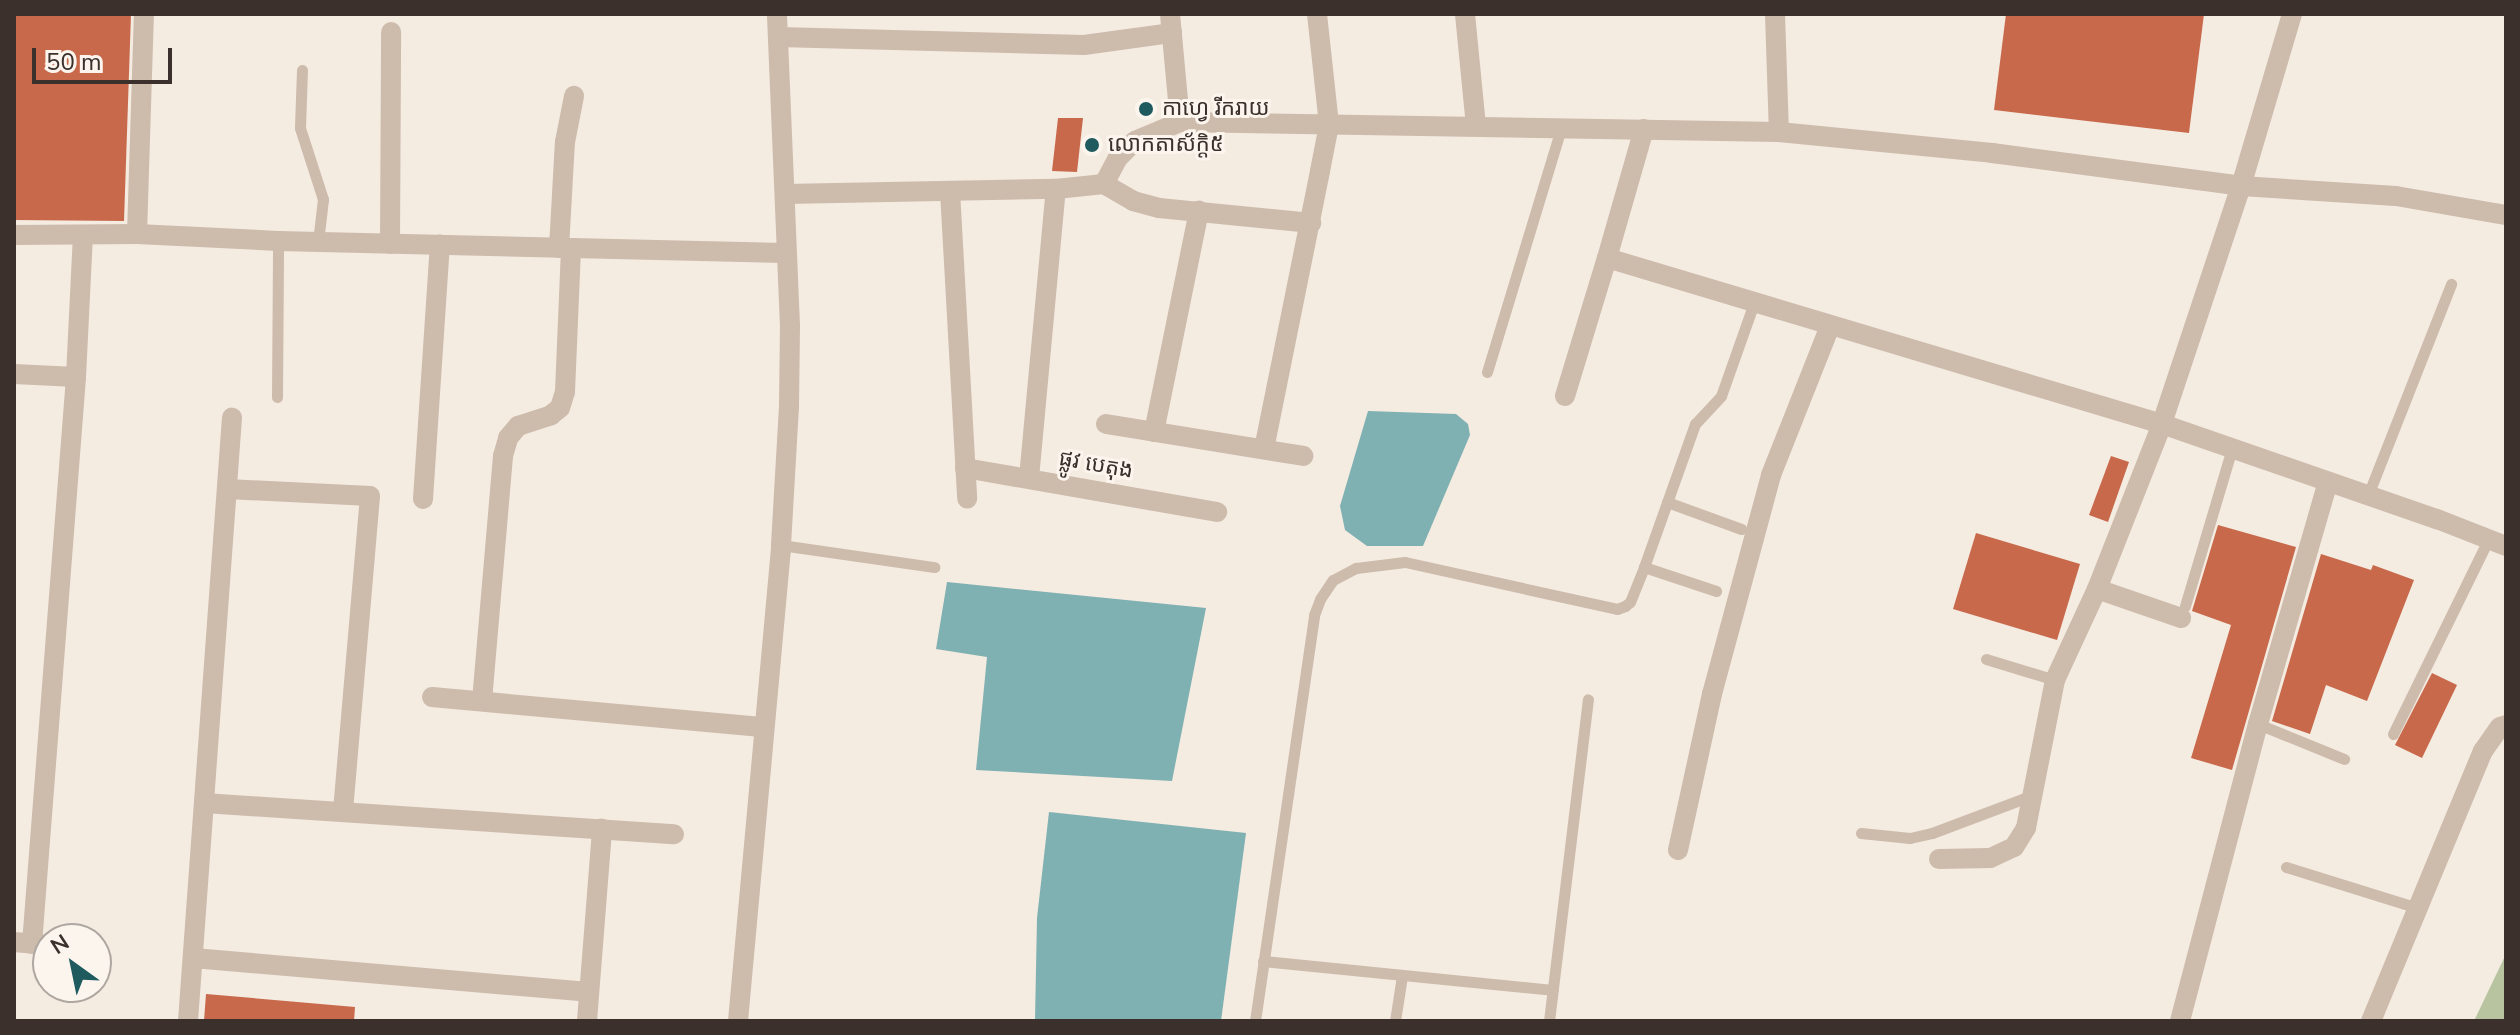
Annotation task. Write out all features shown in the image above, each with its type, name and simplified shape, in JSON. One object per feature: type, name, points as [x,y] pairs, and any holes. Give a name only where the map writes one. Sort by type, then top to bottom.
[{"type":"street","points":[[137,234],[144,14]]},
{"type":"street","points":[[738,1021],[762,727],[781,545],[789,407],[785,194],[777,14]]},
{"type":"street","points":[[1264,449],[1329,125],[1317,14]]},
{"type":"street","points":[[1465,14],[1476,126]]},
{"type":"street","points":[[1775,14],[1779,132]]},
{"type":"street","points":[[1939,859],[1990,858],[2014,847],[2026,828],[2055,680],[2097,589],[2162,424],[2241,186],[2292,14]]},
{"type":"street","points":[[778,37],[1084,45],[1171,23],[1180,122]]},
{"type":"street","points":[[390,244],[391,32]]},
{"type":"street","points":[[482,701],[503,456],[508,438],[518,426],[551,415],[560,408],[565,392],[565,142],[574,96]]},
{"type":"street","points":[[1104,184],[1118,158],[1135,141],[1180,122],[1644,129],[1779,132],[1992,153],[2241,186],[2366,193],[2506,215]]},
{"type":"street","points":[[1565,396],[1644,129]]},
{"type":"street","points":[[785,194],[1056,189],[1104,184],[1133,201],[1311,223]]},
{"type":"street","points":[[1029,478],[1056,189]]},
{"type":"street","points":[[950,191],[967,499]]},
{"type":"street","points":[[1154,432],[1199,211]]},
{"type":"street","points":[[14,235],[137,234],[278,241],[786,253]]},
{"type":"street","points":[[31,944],[76,377],[83,236]]},
{"type":"street","points":[[423,499],[440,245]]},
{"type":"street","points":[[1607,258],[2162,424],[2497,543]]},
{"type":"street","points":[[1678,850],[1712,694],[1771,475],[1830,326]]},
{"type":"street","points":[[14,374],[76,377]]},
{"type":"street","points":[[188,1021],[232,418]]},
{"type":"street","points":[[1106,424],[1303,456]]},
{"type":"street","name":"ផ្លូវ បេតុង","points":[[965,468],[1217,512]]},
{"type":"street","points":[[2180,1021],[2258,724],[2328,482]]},
{"type":"street","points":[[227,489],[370,496],[343,812]]},
{"type":"street","points":[[2097,589],[2183,612]]},
{"type":"street","points":[[432,697],[762,727]]},
{"type":"street","points":[[2371,1021],[2483,751],[2500,727],[2506,725]]},
{"type":"street","points":[[204,803],[674,834]]},
{"type":"street","points":[[587,1021],[602,829]]},
{"type":"street","points":[[193,958],[589,992]]},
{"type":"lane","points":[[302,70],[300,128],[323,199],[318,242]]},
{"type":"lane","points":[[1487,372],[1561,128]]},
{"type":"lane","points":[[277,397],[278,241]]},
{"type":"lane","points":[[2368,495],[2451,284]]},
{"type":"lane","points":[[1255,1021],[1314,615],[1333,580],[1356,568],[1405,562],[1617,609],[1630,602],[1695,424],[1721,396],[1754,303]]},
{"type":"lane","points":[[2183,612],[2232,448]]},
{"type":"lane","points":[[1667,502],[1741,529]]},
{"type":"lane","points":[[2393,734],[2497,543]]},
{"type":"lane","points":[[781,545],[934,567]]},
{"type":"lane","points":[[1644,567],[1716,591]]},
{"type":"lane","points":[[1986,659],[2055,680]]},
{"type":"lane","points":[[1549,1021],[1588,699]]},
{"type":"lane","points":[[2258,724],[2344,759]]},
{"type":"lane","points":[[1861,833],[1910,838],[1932,833],[2034,794]]},
{"type":"lane","points":[[2286,867],[2418,908]]},
{"type":"lane","points":[[1263,961],[1553,990]]},
{"type":"lane","points":[[1395,1021],[1402,976]]},
{"type":"green space","points":[[2506,954],[2506,1021],[2474,1021]]},
{"type":"water","points":[[1368,411],[1456,414],[1468,424],[1470,435],[1423,546],[1367,546],[1345,530],[1340,506]]},
{"type":"water","points":[[947,582],[1206,608],[1172,781],[976,770],[987,657],[936,649]]},
{"type":"water","points":[[1049,812],[1246,833],[1221,1021],[1035,1021],[1037,918]]},
{"type":"building","points":[[14,14],[131,14],[124,221],[14,220]]},
{"type":"building","points":[[2006,14],[2204,14],[2189,133],[1994,110]]},
{"type":"building","points":[[1058,118],[1083,118],[1077,172],[1052,171]]},
{"type":"building","points":[[2111,456],[2129,462],[2108,522],[2089,515]]},
{"type":"building","points":[[2218,525],[2296,547],[2232,770],[2191,758],[2231,625],[2192,611]]},
{"type":"building","points":[[1976,533],[2080,564],[2057,640],[1953,609]]},
{"type":"building","points":[[2321,554],[2371,570],[2373,565],[2414,580],[2367,701],[2326,685],[2310,734],[2272,721]]},
{"type":"building","points":[[2432,673],[2457,685],[2422,758],[2395,745]]},
{"type":"building","points":[[206,994],[355,1007],[354,1021],[204,1021]]},
{"type":"place","name":"កាហ្វេ រីករាយ","points":[[1146,109]]},
{"type":"place","name":"លោកតាស័ក្តិ៥","points":[[1092,145]]}]
